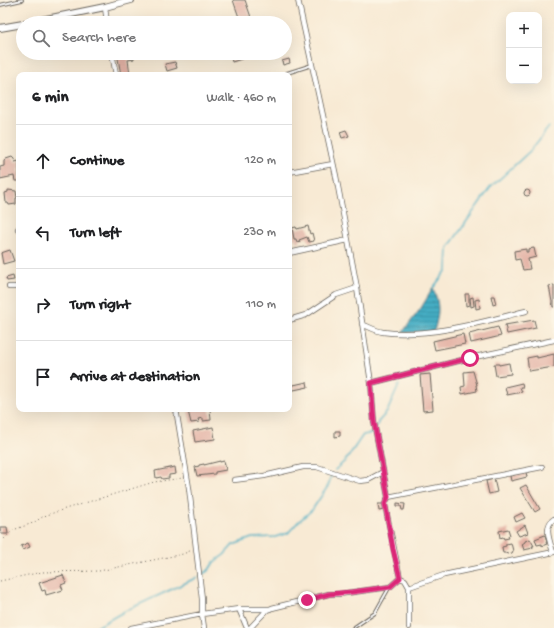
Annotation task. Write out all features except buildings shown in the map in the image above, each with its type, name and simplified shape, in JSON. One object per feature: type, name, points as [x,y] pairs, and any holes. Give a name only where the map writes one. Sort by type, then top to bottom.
[{"type":"main road","points":[[61,16],[131,0]]},
{"type":"main road","points":[[0,28],[16,25]]},
{"type":"street","points":[[298,0],[333,164],[357,288],[371,383],[374,422],[388,497],[385,504],[400,578]]},
{"type":"street","points":[[105,7],[106,16]]},
{"type":"street","points":[[113,60],[115,72]]},
{"type":"street","points":[[292,171],[333,164]]},
{"type":"street","points":[[292,252],[348,240]]},
{"type":"street","points":[[9,287],[16,286]]},
{"type":"street","points":[[292,319],[306,315],[336,296],[357,288]]},
{"type":"street","points":[[362,324],[381,332],[402,333],[434,331],[484,322],[526,311]]},
{"type":"street","points":[[371,383],[470,358],[554,340]]},
{"type":"street","points":[[176,412],[196,548],[204,628]]},
{"type":"street","points":[[234,480],[317,467],[360,481],[368,480],[383,472]]},
{"type":"street","points":[[388,497],[542,467]]},
{"type":"street","points":[[409,587],[444,575],[553,552],[548,535],[548,528],[551,521],[554,519]]},
{"type":"street","points":[[400,578],[405,580],[409,587],[409,627]]},
{"type":"street","points":[[250,628],[267,610],[272,608],[329,594],[390,587],[400,578]]},
{"type":"street","points":[[130,628],[202,614],[239,609],[272,608]]},
{"type":"street","points":[[239,609],[247,628]]},
{"type":"lane","points":[[0,5],[23,0]]},
{"type":"lane","points":[[290,72],[312,65]]},
{"type":"lane","points":[[353,628],[375,613],[390,587]]},
{"type":"path","points":[[4,539],[13,530],[33,523],[44,516],[154,482],[187,478]]},
{"type":"path","points":[[0,581],[42,572],[99,571],[183,554],[196,548]]},
{"type":"water","points":[[433,288],[437,300],[438,310],[434,331],[402,333],[421,308]]},
{"type":"waterway","points":[[433,288],[447,270],[448,248],[490,188],[531,150],[549,127]]},
{"type":"waterway","points":[[377,427],[378,422],[387,412],[399,385]]},
{"type":"waterway","points":[[335,470],[346,460],[363,435],[374,433]]},
{"type":"waterway","points":[[201,575],[209,570],[214,562],[224,555],[233,545],[252,538],[275,537],[288,533],[312,510],[328,486],[332,474]]},
{"type":"waterway","points":[[95,628],[125,611],[198,577]]},
{"type":"route","points":[[307,600],[329,594],[375,590],[390,587],[400,578],[385,504],[388,497],[374,422],[371,383],[470,358]]}]
